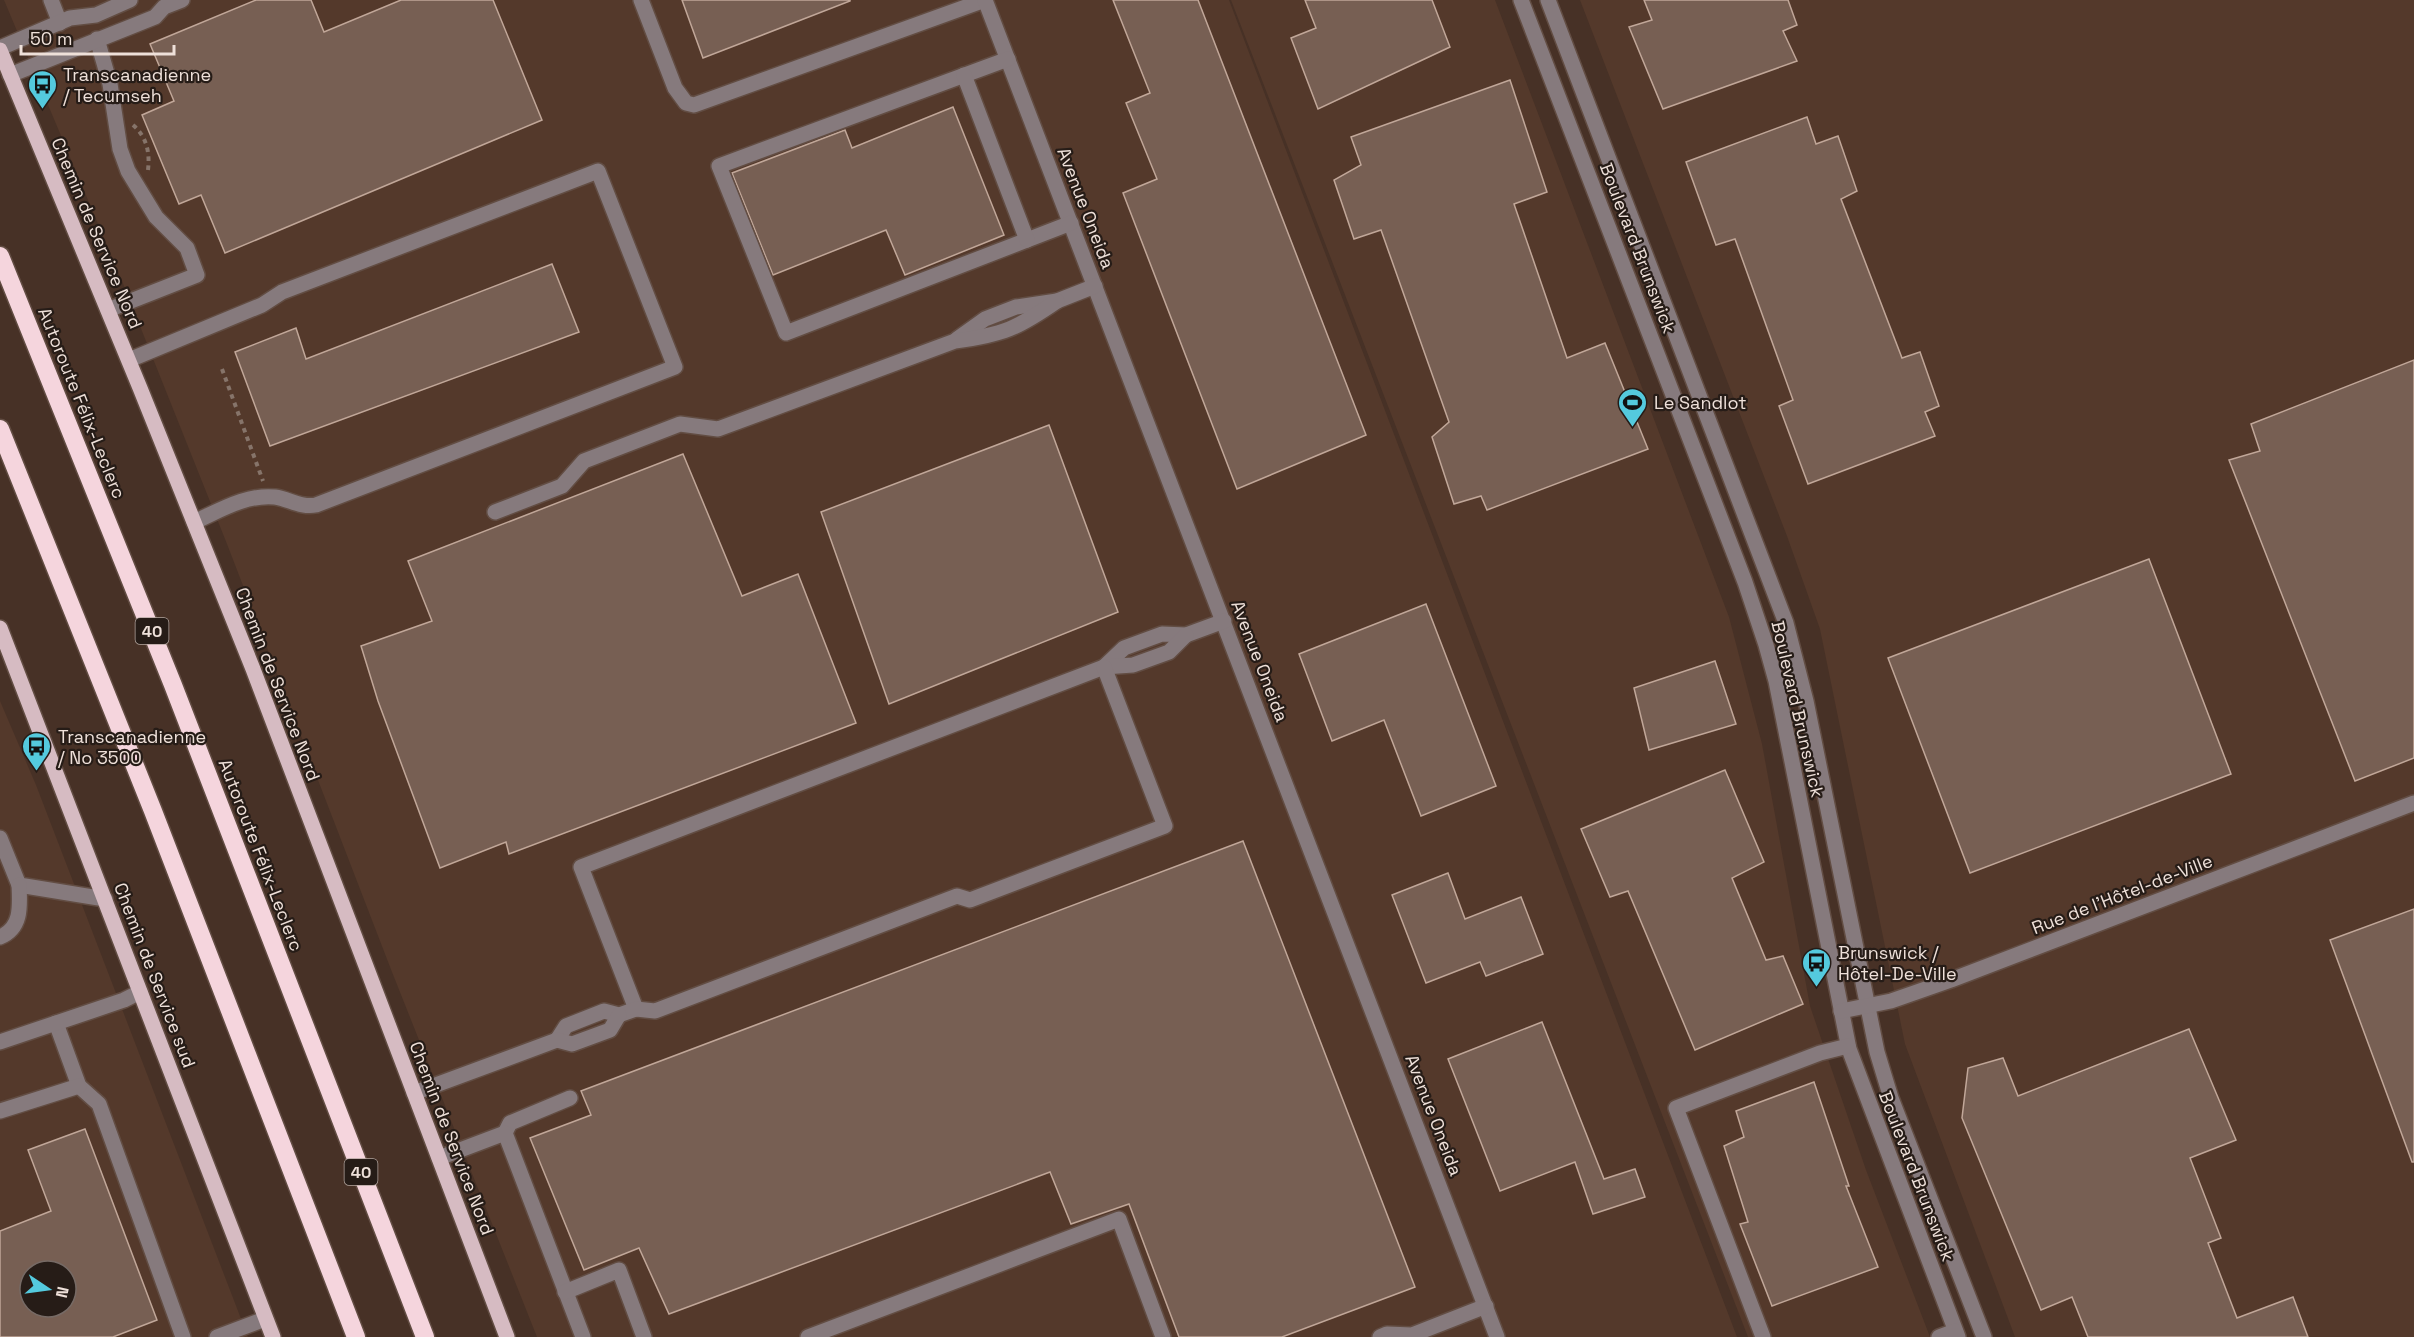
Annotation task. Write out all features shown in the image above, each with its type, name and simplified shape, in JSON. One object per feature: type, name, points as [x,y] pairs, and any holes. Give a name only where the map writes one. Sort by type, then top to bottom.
[{"type":"highway","name":"Autoroute Félix-Leclerc","points":[[0,256],[173,685],[425,1337]]},
{"type":"highway","points":[[0,429],[148,800],[356,1337]]},
{"type":"main road","name":"Chemin de Service Nord","points":[[0,49],[129,360],[257,681],[507,1337]]},
{"type":"main road","name":"Chemin de Service sud","points":[[0,628],[3,644],[105,899],[273,1337]]},
{"type":"street","points":[[51,0],[60,22]]},
{"type":"street","points":[[0,49],[70,18],[96,15],[130,0]]},
{"type":"street","points":[[10,75],[155,17],[164,7],[182,0]]},
{"type":"street","points":[[641,0],[680,99],[694,105],[985,0]]},
{"type":"street","name":"Avenue Oneida","points":[[985,0],[1497,1337]]},
{"type":"street","name":"Boulevard Brunswick","points":[[1521,0],[1728,536],[1766,645],[1784,720],[1848,1046],[1956,1334]]},
{"type":"street","name":"Boulevard Brunswick","points":[[1548,0],[1786,622],[1806,701],[1867,1007],[1887,1085],[1984,1337]]},
{"type":"street","points":[[97,39],[110,84],[119,141],[128,171],[156,217],[187,248],[197,276],[108,310]]},
{"type":"street","points":[[1008,58],[719,166],[786,333],[1071,223]]},
{"type":"street","points":[[964,75],[1027,240]]},
{"type":"street","points":[[129,360],[262,305],[282,292],[598,171],[603,182],[675,367],[316,505],[301,506],[278,497],[256,497],[194,522]]},
{"type":"street","points":[[495,512],[562,486],[584,461],[680,424],[718,429],[955,341],[985,319],[1002,312],[1016,307],[1057,301],[1095,286]]},
{"type":"street","points":[[636,1009],[581,867],[1104,667],[1124,648],[1162,634],[1186,635],[1224,621]]},
{"type":"street","points":[[414,1093],[557,1040],[572,1044],[610,1030],[619,1016],[636,1009],[655,1011],[957,896],[970,900],[1165,826],[1104,667]]},
{"type":"street","name":"Rue de l'Hôtel-de-Ville","points":[[1841,1011],[1891,1002],[2414,803]]},
{"type":"street","points":[[0,838],[19,885],[20,909],[16,925],[8,934],[0,937]]},
{"type":"street","points":[[19,885],[105,899]]},
{"type":"street","points":[[0,1042],[124,1000],[140,992]]},
{"type":"street","points":[[56,1023],[79,1086],[99,1104],[183,1337]]},
{"type":"street","points":[[1764,1337],[1676,1108],[1820,1053],[1848,1046]]},
{"type":"street","points":[[0,1111],[79,1086]]},
{"type":"street","points":[[439,1158],[505,1133],[510,1123],[570,1098]]},
{"type":"street","points":[[505,1133],[583,1337]]},
{"type":"street","points":[[807,1337],[1119,1219],[1162,1337]]},
{"type":"street","points":[[565,1292],[619,1270],[644,1337]]},
{"type":"street","points":[[1380,1337],[1387,1334],[1412,1335],[1486,1306]]},
{"type":"street","points":[[217,1337],[265,1318]]},
{"type":"street","points":[[1939,1337],[1956,1334]]},
{"type":"path","points":[[125,120],[137,129],[147,144],[149,152],[147,173]]},
{"type":"path","points":[[222,369],[261,475]]},
{"type":"shaded area","points":[[4,0],[1229,0],[1737,1337],[537,1337],[392,972],[227,544],[122,281]]},
{"type":"shaded area","points":[[1231,0],[1495,0],[1729,617],[1762,744],[1810,1006],[1866,1170],[1930,1337],[1748,1337]]},
{"type":"shaded area","points":[[1580,0],[2414,0],[2414,1337],[2015,1337],[1905,1044],[1820,629],[1787,536]]},
{"type":"shaded area","points":[[0,701],[36,785],[248,1337],[0,1337]]},
{"type":"building","points":[[256,0],[311,0],[324,32],[401,0],[493,0],[542,120],[225,253],[201,195],[179,204],[142,115],[174,101],[150,44]]},
{"type":"building","points":[[682,0],[850,0],[850,1],[703,58]]},
{"type":"building","points":[[1113,0],[1198,0],[1366,435],[1237,489],[1123,193],[1157,179],[1126,103],[1150,93]]},
{"type":"building","points":[[1305,0],[1432,0],[1450,47],[1318,109],[1291,38],[1316,28]]},
{"type":"building","points":[[1644,0],[1788,0],[1797,25],[1783,31],[1797,61],[1663,109],[1629,27],[1652,20]]},
{"type":"building","points":[[1510,80],[1547,192],[1514,204],[1567,358],[1605,343],[1648,449],[1487,510],[1481,496],[1454,504],[1432,437],[1449,422],[1381,230],[1354,239],[1334,180],[1361,165],[1351,137]]},
{"type":"building","points":[[953,107],[1004,235],[905,275],[886,230],[773,275],[732,173],[845,130],[852,148]]},
{"type":"building","points":[[1807,117],[1816,144],[1838,136],[1857,191],[1841,199],[1902,358],[1920,352],[1939,406],[1925,412],[1935,436],[1808,484],[1779,406],[1793,400],[1735,239],[1716,245],[1686,162]]},
{"type":"building","points":[[552,264],[579,332],[270,446],[235,352],[296,328],[306,359]]},
{"type":"building","points":[[2414,360],[2414,758],[2355,781],[2229,460],[2260,451],[2251,424]]},
{"type":"building","points":[[1049,425],[1118,612],[889,704],[821,512]]},
{"type":"building","points":[[683,454],[742,596],[798,574],[856,723],[509,854],[506,842],[440,868],[378,701],[361,646],[432,621],[408,561]]},
{"type":"building","points":[[2149,559],[2231,774],[1970,873],[1888,658]]},
{"type":"building","points":[[1426,604],[1496,786],[1421,816],[1384,720],[1332,741],[1299,654]]},
{"type":"building","points":[[1715,661],[1736,724],[1649,750],[1634,688]]},
{"type":"building","points":[[1725,770],[1764,862],[1732,878],[1766,960],[1783,956],[1803,1004],[1695,1050],[1628,891],[1610,897],[1581,829]]},
{"type":"building","points":[[1243,841],[1415,1287],[1282,1337],[1179,1337],[1129,1204],[1071,1224],[1050,1172],[669,1314],[639,1248],[584,1270],[530,1138],[591,1115],[581,1091]]},
{"type":"building","points":[[1448,873],[1465,919],[1521,897],[1543,954],[1486,976],[1480,962],[1426,983],[1392,895]]},
{"type":"building","points":[[2414,909],[2414,1162],[2412,1162],[2330,940]]},
{"type":"building","points":[[1542,1022],[1604,1179],[1635,1169],[1645,1197],[1593,1214],[1575,1162],[1500,1191],[1448,1059]]},
{"type":"building","points":[[2189,1029],[2236,1140],[2190,1158],[2221,1238],[2208,1243],[2237,1318],[2293,1297],[2308,1337],[2088,1337],[2072,1297],[2041,1310],[1962,1118],[1968,1068],[2003,1058],[2018,1096]]},
{"type":"building","points":[[1814,1082],[1849,1186],[1846,1186],[1878,1267],[1772,1306],[1740,1224],[1748,1222],[1724,1146],[1744,1137],[1736,1111]]},
{"type":"building","points":[[85,1129],[157,1320],[113,1337],[0,1337],[0,1231],[51,1211],[28,1150]]},
{"type":"place","name":"Transcanadienne / Tecumseh","points":[[42,110]]},
{"type":"place","name":"Le Sandlot","points":[[1633,428]]},
{"type":"place","name":"Transcanadienne / No 3500","points":[[37,772]]},
{"type":"place","name":"Brunswick / Hôtel-De-Ville","points":[[1817,988]]}]
